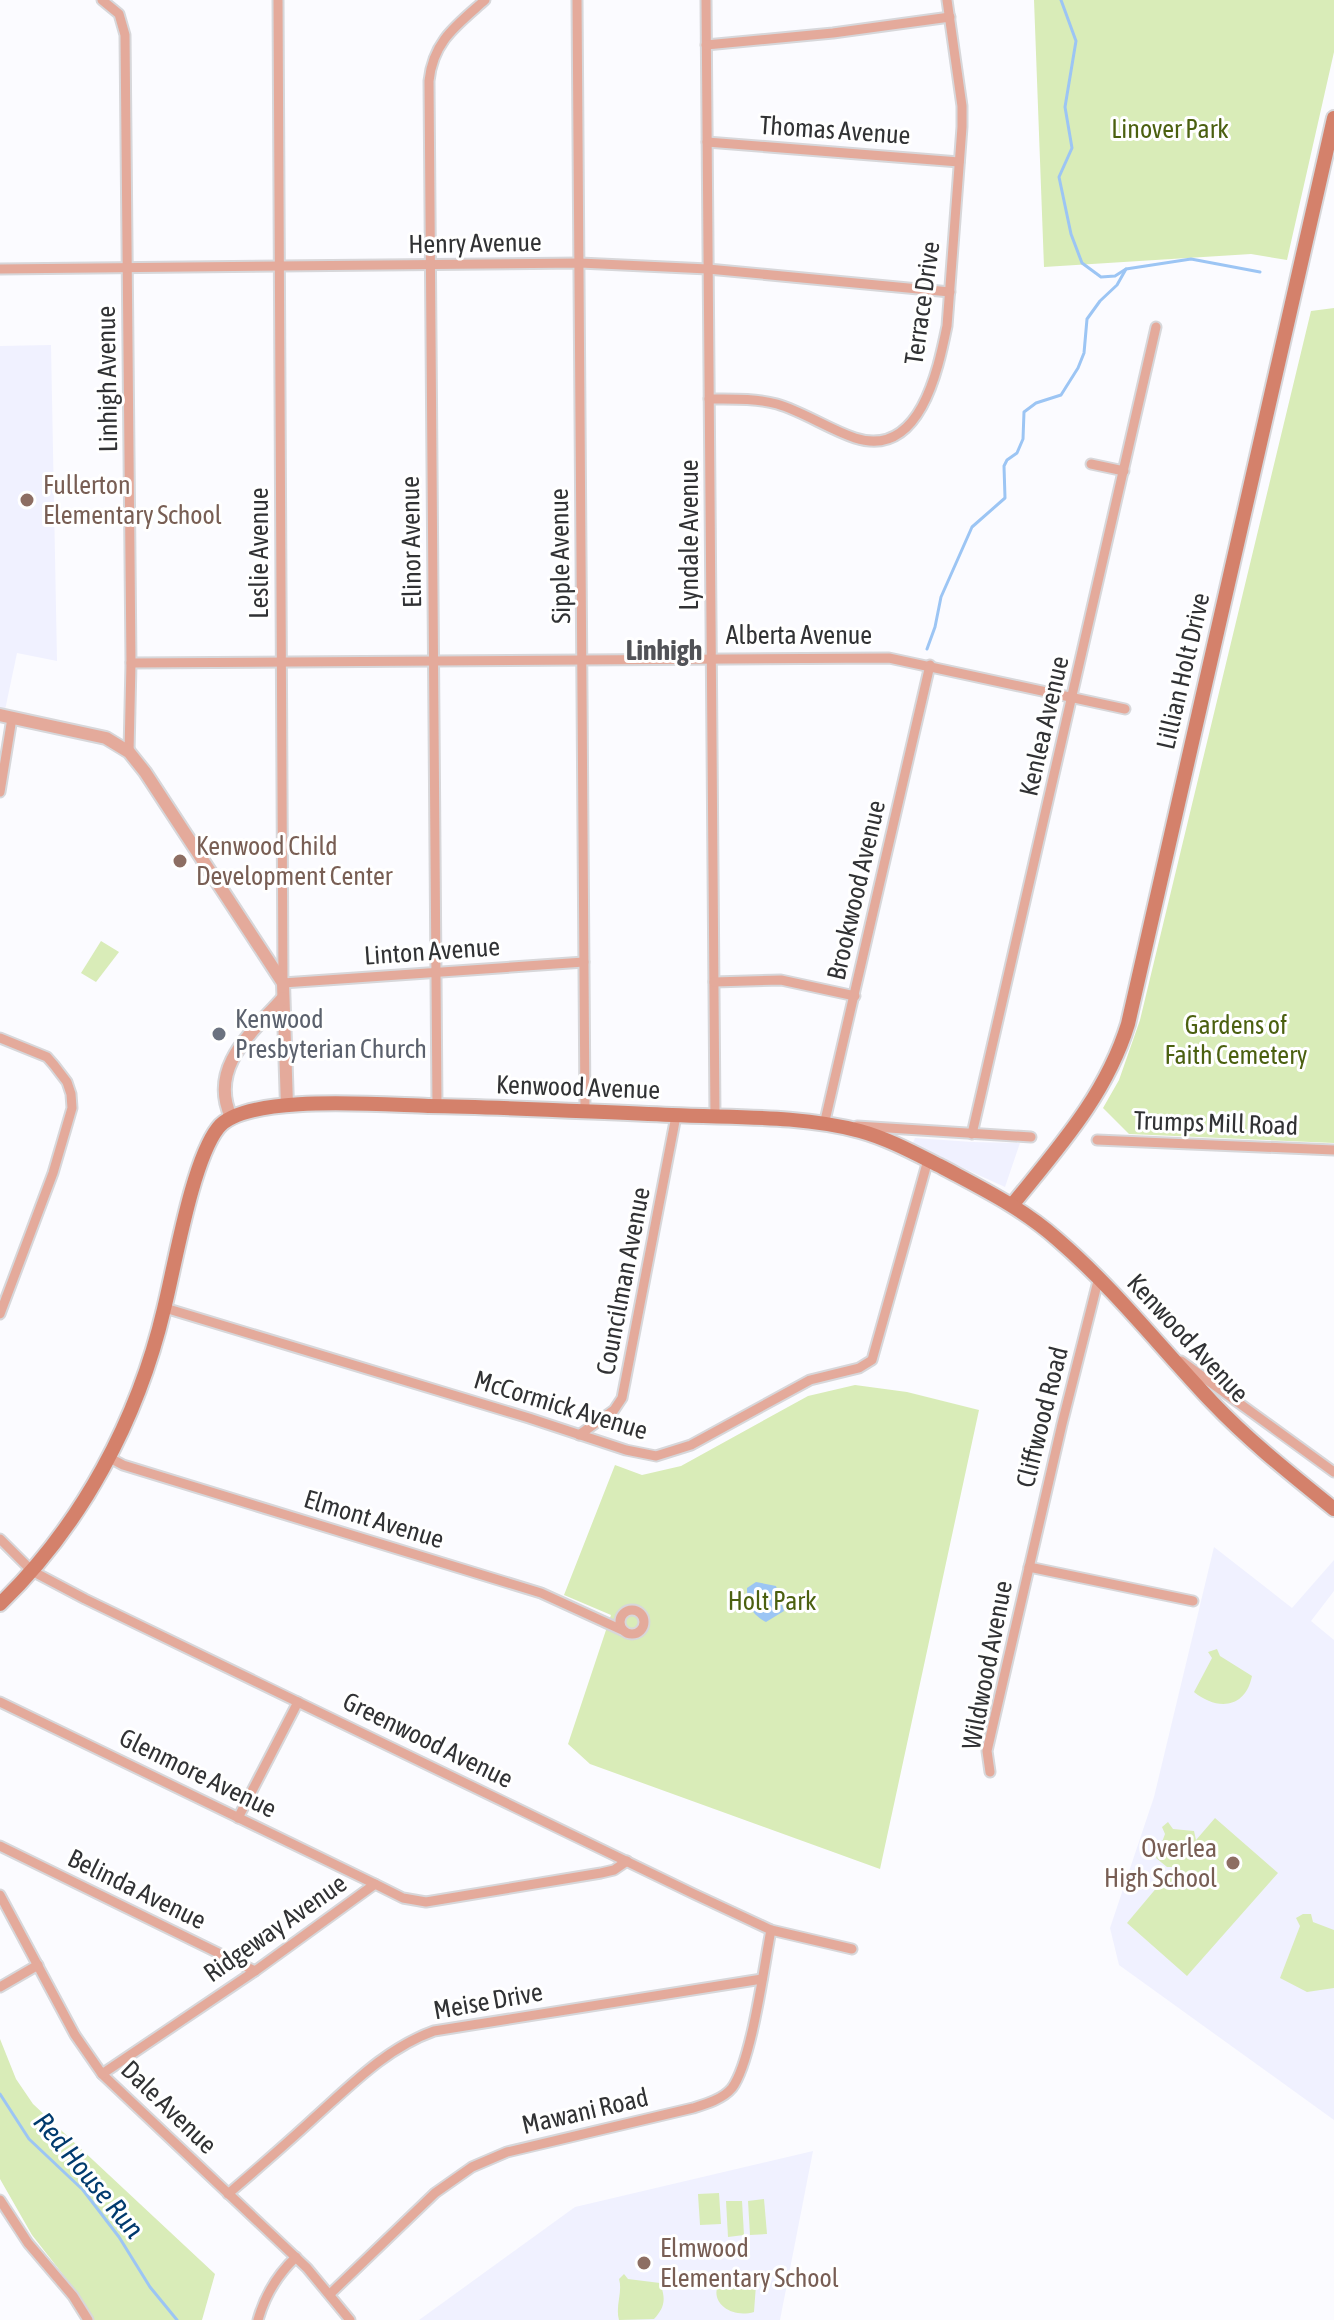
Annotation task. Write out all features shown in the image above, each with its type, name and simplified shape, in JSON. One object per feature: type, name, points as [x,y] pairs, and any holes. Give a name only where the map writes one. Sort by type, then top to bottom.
[{"type":"main road","name":"Lillian Holt Drive","points":[[1013,1204],[1090,1107],[1111,1070],[1128,1024],[1334,118]]},
{"type":"main road","name":"Kenwood Avenue","points":[[231,1117],[254,1108],[287,1106],[437,1106],[773,1120],[845,1128],[881,1138],[1013,1204],[1099,1277],[1233,1422],[1334,1509]]},
{"type":"main road","points":[[0,1604],[32,1571],[110,1458],[150,1367],[202,1163],[217,1128],[231,1117]]},
{"type":"street","name":"Linhigh Avenue","points":[[102,0],[114,8],[125,35],[131,663],[129,752]]},
{"type":"street","name":"Leslie Avenue","points":[[278,0],[283,998],[287,1106]]},
{"type":"street","name":"Elinor Avenue","points":[[437,1106],[430,66],[438,45],[485,0]]},
{"type":"street","name":"Sipple Avenue","points":[[577,0],[585,1111]]},
{"type":"street","name":"Lyndale Avenue","points":[[706,0],[715,1117]]},
{"type":"street","points":[[706,45],[833,33],[950,17],[947,0]]},
{"type":"street","name":"Terrace Drive","points":[[709,399],[752,400],[780,405],[865,441],[894,434],[912,423],[925,403],[941,358],[950,292],[959,162],[962,106],[950,17]]},
{"type":"street","name":"Thomas Avenue","points":[[707,142],[959,162]]},
{"type":"street","name":"Henry Avenue","points":[[0,269],[580,263],[708,269],[950,292]]},
{"type":"street","name":"Kenlea Avenue","points":[[972,1134],[1156,327]]},
{"type":"street","points":[[1091,464],[1124,471]]},
{"type":"street","name":"Alberta Avenue","points":[[131,663],[889,658],[1125,709]]},
{"type":"street","name":"Brookwood Avenue","points":[[824,1125],[930,665]]},
{"type":"street","points":[[0,792],[6,717],[106,738],[129,752],[283,983]]},
{"type":"street","name":"Linton Avenue","points":[[283,983],[584,962]]},
{"type":"street","points":[[714,982],[781,980],[855,996]]},
{"type":"street","points":[[231,1117],[224,1100],[235,1052],[283,998]]},
{"type":"street","points":[[0,1038],[47,1057],[67,1082],[72,1108],[53,1173],[0,1314]]},
{"type":"street","name":"Councilman Avenue","points":[[579,1435],[614,1410],[622,1398],[676,1116]]},
{"type":"street","points":[[845,1128],[861,1126],[1031,1137]]},
{"type":"street","name":"Trumps Mill Road","points":[[1097,1140],[1334,1150]]},
{"type":"street","name":"McCormick Avenue","points":[[165,1308],[626,1450],[664,1456],[691,1445],[810,1380],[868,1364],[876,1346],[928,1160]]},
{"type":"street","name":"Cliffwood Road","points":[[1029,1567],[1099,1277]]},
{"type":"street","points":[[1160,1343],[1334,1472]]},
{"type":"street","name":"Elmont Avenue","points":[[110,1458],[211,1493],[541,1593],[622,1630]]},
{"type":"street","name":"Greenwood Avenue","points":[[0,1539],[32,1571],[627,1861],[771,1930],[852,1949]]},
{"type":"street","points":[[1029,1567],[1193,1601]]},
{"type":"street","name":"Wildwood Avenue","points":[[990,1772],[987,1751],[1029,1567]]},
{"type":"street","name":"Glenmore Avenue","points":[[0,1702],[375,1884]]},
{"type":"street","points":[[238,1818],[298,1702]]},
{"type":"street","name":"Belinda Avenue","points":[[0,1846],[255,1971]]},
{"type":"street","name":"Ridgeway Avenue","points":[[102,2074],[255,1971],[375,1884],[403,1898],[426,1902],[601,1873],[614,1870],[627,1861]]},
{"type":"street","name":"Dale Avenue","points":[[0,1895],[85,2053],[102,2074],[296,2257],[350,2320]]},
{"type":"street","name":"Mawani Road","points":[[330,2294],[435,2193],[472,2167],[520,2149],[693,2108],[726,2094],[736,2081],[742,2062],[771,1930]]},
{"type":"street","points":[[0,1987],[38,1965]]},
{"type":"street","name":"Meise Drive","points":[[228,2194],[391,2052],[420,2036],[528,2015],[762,1979]]},
{"type":"street","points":[[2,2206],[28,2243],[73,2296],[88,2320]]},
{"type":"street","points":[[258,2320],[268,2292],[284,2268],[296,2257]]},
{"type":"shaded area","name":"Fullerton Elementary School","points":[[51,345],[57,661],[17,653],[5,710],[0,709],[0,346]]},
{"type":"shaded area","points":[[915,1138],[1020,1143],[1005,1187],[912,1145]]},
{"type":"shaded area","name":"Overlea High School","points":[[1214,1547],[1292,1608],[1334,1560],[1334,1591],[1311,1621],[1334,1640],[1334,2120],[1119,1965],[1110,1928],[1154,1797]]},
{"type":"shaded area","name":"Elmwood Elementary School","points":[[813,2151],[780,2320],[419,2320],[575,2207]]},
{"type":"green space","name":"Linover Park","points":[[1034,0],[1334,0],[1334,52],[1287,260],[1251,254],[1044,267]]},
{"type":"green space","name":"Gardens of Faith Cemetery","points":[[1334,308],[1334,1143],[1129,1134],[1103,1108],[1119,1080],[1140,1020],[1311,311]]},
{"type":"green space","points":[[101,941],[119,952],[96,982],[81,973]]},
{"type":"green space","name":"Holt Park","points":[[855,1385],[907,1392],[979,1410],[880,1869],[590,1764],[568,1744],[611,1615],[564,1595],[615,1465],[642,1475],[681,1466],[808,1396]]},
{"type":"green space","points":[[1217,1649],[1220,1656],[1252,1676],[1243,1695],[1229,1704],[1211,1702],[1194,1692],[1212,1658],[1208,1652]]},
{"type":"green space","points":[[1215,1818],[1278,1873],[1187,1976],[1127,1923],[1174,1867],[1167,1867],[1156,1858],[1165,1834],[1162,1827],[1168,1822],[1173,1829],[1194,1831],[1196,1840]]},
{"type":"green space","points":[[1311,1914],[1313,1922],[1334,1930],[1334,1988],[1307,1992],[1280,1978],[1300,1926],[1296,1918]]},
{"type":"green space","points":[[0,2039],[16,2079],[33,2104],[215,2274],[202,2320],[91,2320],[72,2286],[32,2235],[0,2179]]},
{"type":"green space","points":[[719,2193],[721,2224],[700,2225],[698,2194]]},
{"type":"green space","points":[[764,2199],[767,2234],[750,2235],[748,2201]]},
{"type":"green space","points":[[726,2201],[742,2201],[744,2235],[728,2237]]},
{"type":"green space","points":[[624,2274],[628,2279],[660,2283],[663,2302],[654,2319],[619,2320],[619,2279]]},
{"type":"green space","points":[[758,2274],[761,2282],[756,2285],[754,2312],[735,2313],[721,2304],[716,2291],[725,2276],[750,2278]]},
{"type":"water","points":[[756,1582],[776,1586],[784,1611],[766,1622],[753,1612],[748,1599],[747,1588]]},
{"type":"waterway","points":[[1061,0],[1076,41],[1065,107],[1072,148],[1059,177],[1071,234],[1082,263],[1101,277],[1115,276],[1126,269],[1191,259],[1260,272]]},
{"type":"waterway","points":[[927,649],[941,597],[972,527],[1005,498],[1004,466],[1017,453],[1023,439],[1024,412],[1036,403],[1061,395],[1084,353],[1087,319],[1117,285],[1126,269]]},
{"type":"waterway","name":"Red House Run","points":[[0,2094],[29,2139],[83,2190],[119,2237],[150,2287],[177,2320]]},
{"type":"place","name":"Fullerton Elementary School","points":[[27,500]]},
{"type":"place","name":"Kenwood Child Development Center","points":[[180,861]]},
{"type":"place","name":"Kenwood Presbyterian Church","points":[[219,1034]]},
{"type":"place","name":"Overlea High School","points":[[1233,1863]]},
{"type":"place","name":"Elmwood Elementary School","points":[[644,2263]]},
{"type":"district","name":"Linhigh","points":[[664,650]]}]
